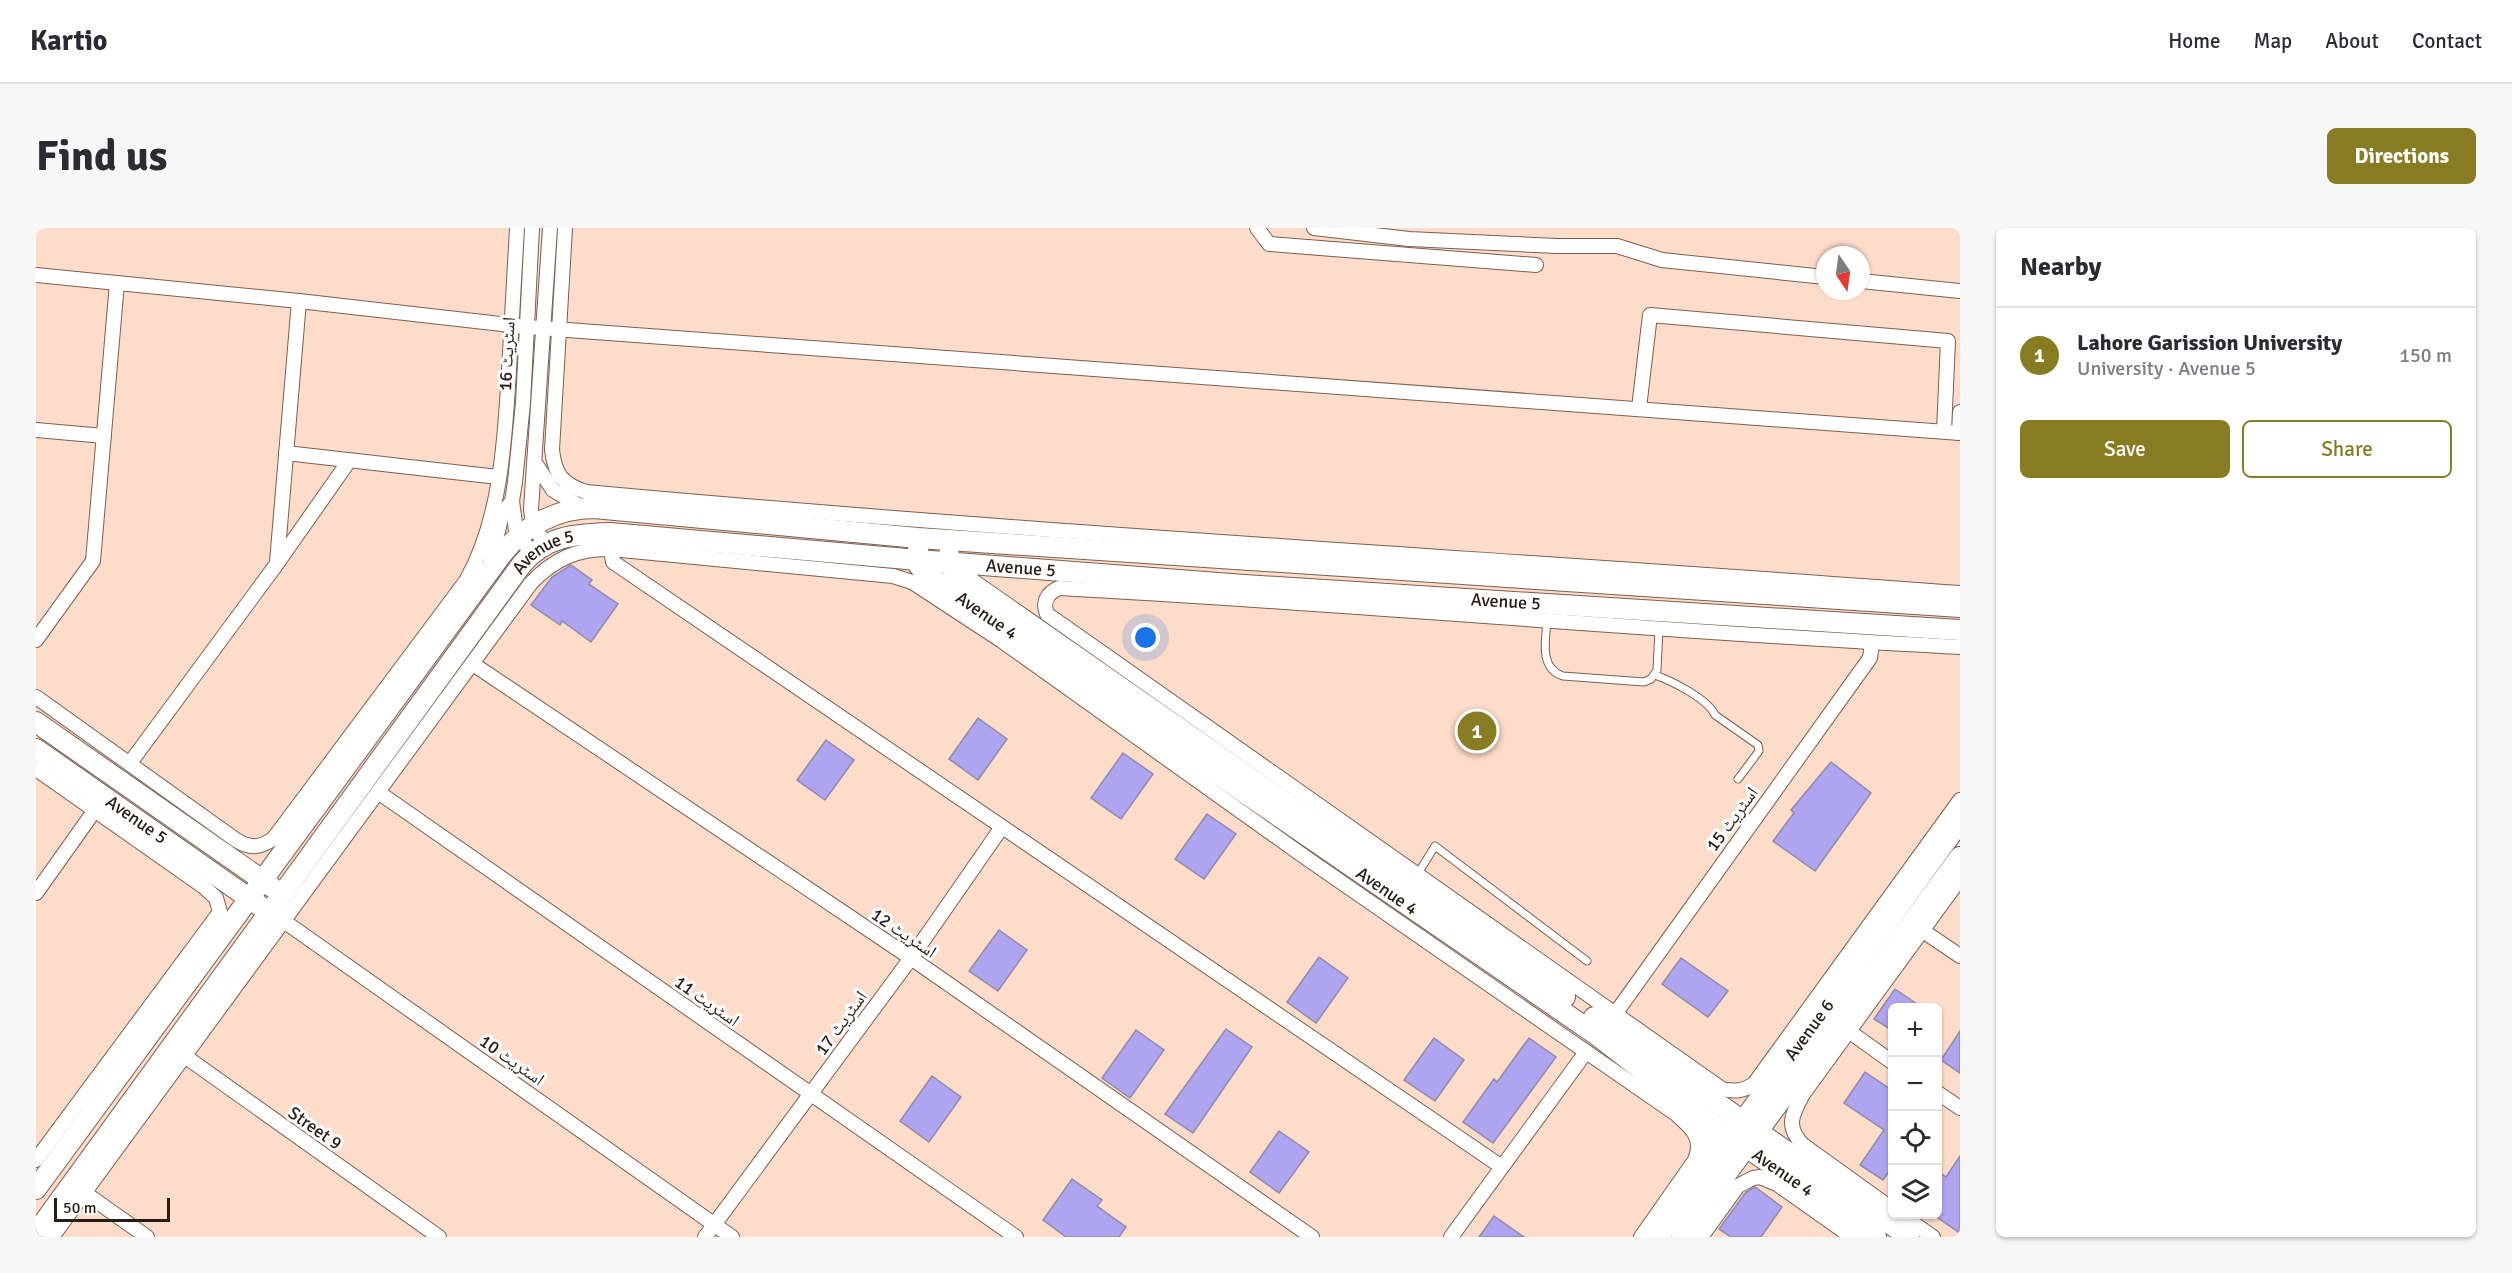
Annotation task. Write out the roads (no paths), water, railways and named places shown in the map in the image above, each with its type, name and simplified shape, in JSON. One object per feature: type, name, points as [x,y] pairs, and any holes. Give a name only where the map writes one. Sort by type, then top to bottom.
[{"type":"main road","name":"Avenue 5","points":[[36,749],[209,880],[250,899],[489,571],[526,530],[553,516],[583,508],[950,540],[1960,607]]},
{"type":"main road","points":[[747,546],[750,522]]},
{"type":"main road","name":"Avenue 5","points":[[36,1233],[178,1052],[277,917],[283,895],[538,549],[566,536],[610,533],[1244,585],[1960,630]]},
{"type":"main road","points":[[918,537],[918,560]]},
{"type":"main road","points":[[949,561],[950,540]]},
{"type":"main road","name":"Avenue 4","points":[[918,560],[922,571],[1598,1036],[1680,1109],[1745,1134],[1780,1159],[1876,1237]]},
{"type":"main road","name":"Avenue 4","points":[[949,561],[952,569],[958,574],[1704,1085],[1745,1134]]},
{"type":"main road","name":"Avenue 5","points":[[36,722],[263,881]]},
{"type":"main road","name":"Avenue 6","points":[[1659,1237],[1710,1182],[1780,1086],[1960,822]]},
{"type":"main road","name":"Avenue 6","points":[[1780,1086],[1960,857]]},
{"type":"main road","points":[[263,881],[283,895]]},
{"type":"main road","points":[[36,1189],[220,927],[250,899],[277,917]]},
{"type":"main road","points":[[1700,1115],[1707,1131],[1710,1182],[1780,1159],[1780,1086],[1744,1101],[1719,1104]]},
{"type":"main road","name":"Avenue 4","points":[[1780,1159],[1809,1159],[1909,1237]]},
{"type":"main road","name":"Avenue 6","points":[[1682,1237],[1710,1182]]},
{"type":"street","points":[[36,697],[246,846],[258,847],[274,838],[466,580],[485,540],[506,427],[517,228]]},
{"type":"street","name":"اسٹریٹ 16","points":[[515,482],[523,403],[532,228]]},
{"type":"street","name":"اسٹریٹ 16","points":[[526,530],[531,509],[535,463],[550,228]]},
{"type":"street","points":[[565,228],[558,328],[553,464],[564,481],[586,492],[752,507],[1190,539],[1960,592]]},
{"type":"street","points":[[1257,228],[1269,244],[1536,265]]},
{"type":"street","points":[[1314,228],[1410,233],[1557,246],[1617,246],[1662,260],[1816,276]]},
{"type":"street","points":[[36,275],[299,301],[512,326],[1954,432]]},
{"type":"street","points":[[1870,282],[1960,291]]},
{"type":"street","points":[[36,640],[93,561],[117,284]]},
{"type":"street","points":[[276,565],[299,301]]},
{"type":"street","points":[[1639,408],[1650,315],[1947,341],[1954,432]]},
{"type":"street","points":[[1954,432],[1960,412]]},
{"type":"street","points":[[36,430],[104,436]]},
{"type":"street","points":[[286,453],[498,477]]},
{"type":"street","points":[[130,763],[276,565],[349,461]]},
{"type":"street","points":[[535,463],[553,490],[583,508]]},
{"type":"street","name":"Avenue 5","points":[[489,571],[502,514],[512,501],[515,482]]},
{"type":"street","points":[[512,501],[513,516],[526,530],[538,549]]},
{"type":"street","points":[[611,549],[613,562],[1502,1167]]},
{"type":"street","points":[[277,917],[378,792],[542,572],[567,555],[611,549],[893,576],[912,582],[1002,641],[1302,855],[1586,1052],[1680,1109],[1695,1132],[1699,1145],[1695,1160],[1710,1182],[1701,1237]]},
{"type":"street","points":[[1960,647],[1547,622],[1059,588],[1047,596],[1045,603],[1047,614],[1615,1014],[1704,1085],[1739,1091],[1754,1084],[1780,1086],[1850,1032],[1960,879]]},
{"type":"street","name":"اسٹریٹ 15","points":[[1615,1014],[1870,658],[1872,643]]},
{"type":"street","name":"اسٹریٹ 12","points":[[473,663],[910,958],[1312,1237]]},
{"type":"street","points":[[36,769],[95,810],[209,880],[220,912],[220,927],[36,1160]]},
{"type":"street","name":"اسٹریٹ 11","points":[[378,792],[810,1096],[1016,1237]]},
{"type":"street","points":[[1780,1086],[1960,800]]},
{"type":"street","points":[[36,893],[95,810]]},
{"type":"street","name":"اسٹریٹ 17","points":[[705,1237],[910,958],[1002,827]]},
{"type":"street","name":"اسٹریٹ 10","points":[[277,917],[732,1237]]},
{"type":"street","points":[[1923,931],[1960,956]]},
{"type":"street","points":[[1850,1032],[1888,1059]]},
{"type":"street","points":[[52,1237],[85,1193],[178,1052]]},
{"type":"street","name":"Street 9","points":[[178,1052],[439,1237]]},
{"type":"street","points":[[1451,1237],[1586,1052]]},
{"type":"street","points":[[1780,1086],[1792,1115],[1792,1129],[1809,1159],[1888,1206]]},
{"type":"street","points":[[1942,1096],[1960,1108]]},
{"type":"street","points":[[1641,1237],[1710,1182],[1738,1186],[1753,1178],[1769,1180],[1852,1237]]},
{"type":"street","points":[[85,1193],[147,1237]]},
{"type":"street","points":[[1906,1219],[1933,1237]]},
{"type":"lane","points":[[1547,622],[1547,661],[1555,674],[1644,681],[1655,675]]},
{"type":"lane","points":[[1655,675],[1659,629]]},
{"type":"lane","points":[[1655,675],[1674,683],[1712,708],[1715,715],[1758,745],[1759,751],[1738,779]]},
{"type":"lane","points":[[1417,875],[1434,846],[1587,961]]},
{"type":"place","name":"Lahore Garission University","points":[[1477,731]]}]
